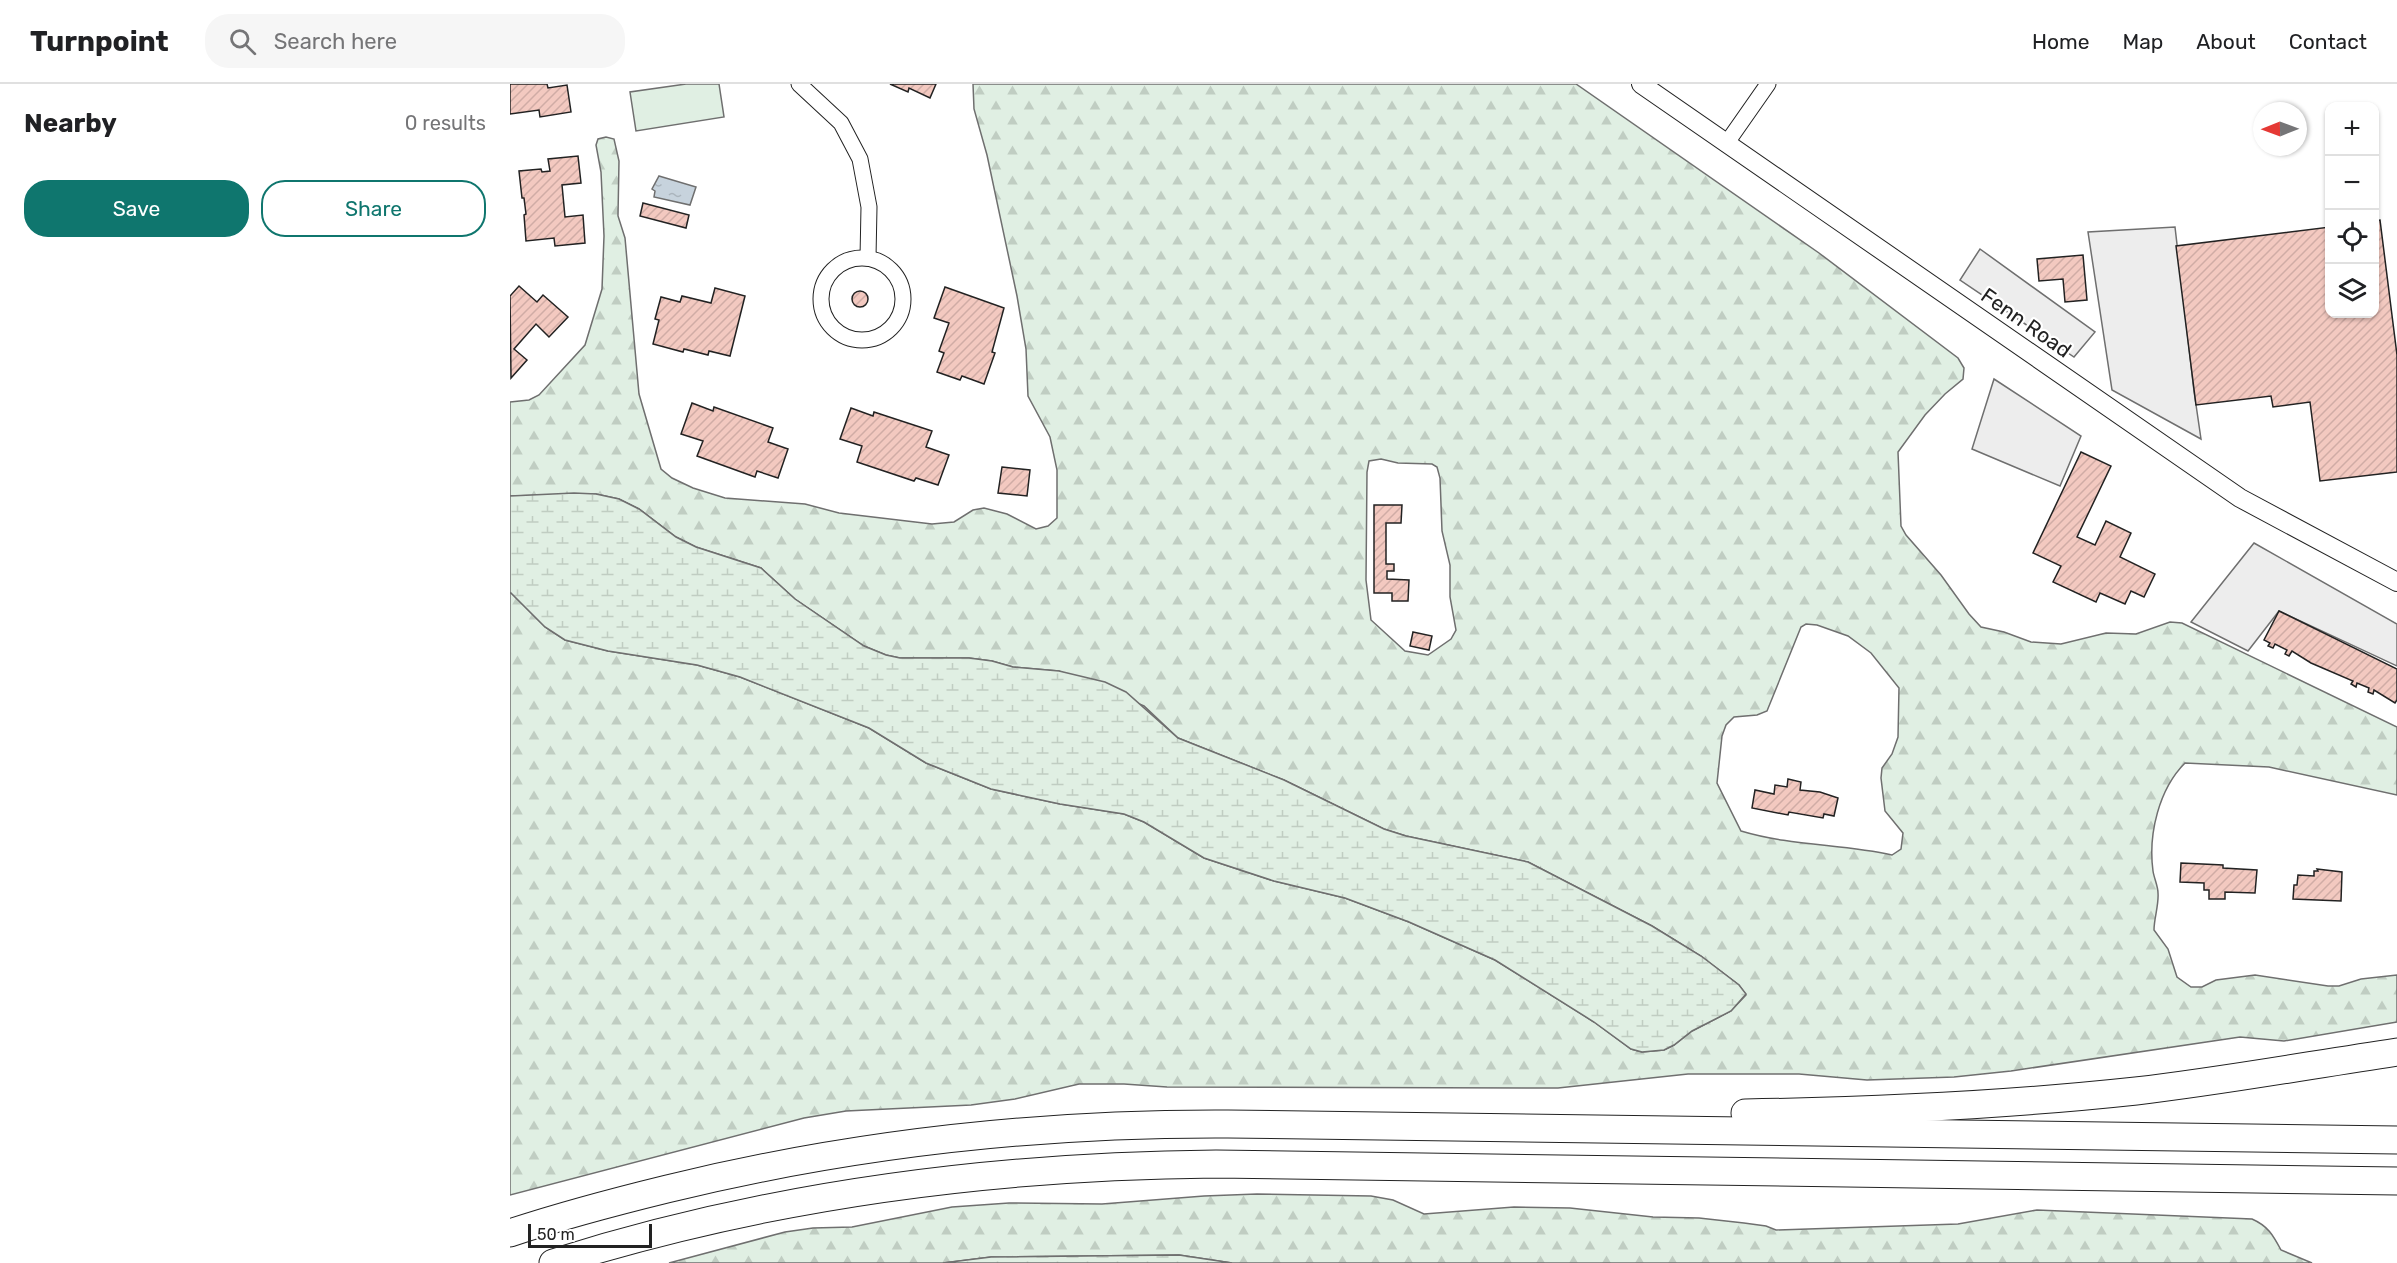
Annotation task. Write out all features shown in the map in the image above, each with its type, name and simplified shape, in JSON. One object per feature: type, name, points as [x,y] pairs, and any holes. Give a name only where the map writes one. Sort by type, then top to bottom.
[{"type":"highway","points":[[1486,1127],[1582,1114],[1779,1113],[2086,1095],[2175,1086],[2397,1052]]},
{"type":"highway","points":[[510,1233],[597,1207],[726,1175],[848,1152],[955,1137],[1138,1124],[2397,1140]]},
{"type":"highway","points":[[553,1263],[685,1227],[837,1194],[971,1177],[1101,1166],[1216,1164],[2397,1181]]},
{"type":"highway","points":[[2244,1179],[2328,1194],[2397,1198]]},
{"type":"street","points":[[799,84],[841,123],[860,159],[869,207],[868,258]]},
{"type":"street","name":"Fenn Road","points":[[1641,84],[2240,498],[2397,582]]},
{"type":"street","points":[[1726,144],[1768,84]]},
{"type":"street","points":[[854,258],[868,258],[881,262],[892,271],[903,297],[898,317],[885,333],[872,339],[858,340],[835,330],[822,310],[821,299],[823,285],[830,273],[841,264],[854,258]]},
{"type":"green space","points":[[686,84],[719,84],[724,117],[636,131],[630,92]]},
{"type":"green space","points":[[973,84],[1576,84],[1819,253],[1958,358],[1964,368],[1963,379],[1925,415],[1898,452],[1901,526],[1981,627],[2004,632],[2031,642],[2061,644],[2106,633],[2136,634],[2170,622],[2182,623],[2397,727],[2397,795],[2269,767],[2185,763],[2168,786],[2157,813],[2152,857],[2158,893],[2154,930],[2168,949],[2177,977],[2191,987],[2202,987],[2216,980],[2255,975],[2339,986],[2361,979],[2397,975],[2397,1022],[2284,1041],[2240,1037],[2011,1071],[1954,1077],[1867,1080],[1799,1074],[1688,1074],[1558,1088],[1167,1087],[1079,1084],[1015,1099],[971,1105],[846,1111],[804,1118],[510,1195],[510,592],[545,627],[565,640],[608,651],[697,665],[740,677],[869,728],[926,763],[991,789],[1060,804],[1124,814],[1144,822],[1204,858],[1274,881],[1345,898],[1409,922],[1495,960],[1594,1022],[1631,1049],[1642,1052],[1664,1050],[1692,1031],[1731,1011],[1746,995],[1739,985],[1701,956],[1652,926],[1528,862],[1406,836],[1384,829],[1284,780],[1178,738],[1144,706],[1059,671],[1013,667],[969,658],[900,658],[886,655],[864,646],[795,599],[761,568],[696,547],[676,537],[639,509],[619,499],[596,494],[510,496],[510,402],[529,400],[539,395],[585,345],[602,289],[604,236],[601,172],[596,145],[598,139],[606,137],[614,139],[619,161],[618,216],[625,238],[639,394],[661,469],[672,478],[693,488],[725,498],[805,504],[839,513],[932,524],[954,522],[973,510],[984,508],[1007,514],[1036,529],[1048,526],[1057,518],[1057,470],[1050,437],[1028,396],[1026,349],[1017,296],[987,155],[974,109]],"holes":[[[1381,459],[1398,463],[1432,464],[1437,467],[1440,478],[1442,531],[1450,565],[1450,597],[1456,630],[1451,639],[1428,655],[1405,651],[1371,620],[1366,580],[1367,472],[1369,461]],[[1806,624],[1817,625],[1848,636],[1871,653],[1899,688],[1898,737],[1892,754],[1882,768],[1881,778],[1885,811],[1903,833],[1901,849],[1892,855],[1779,840],[1741,831],[1717,783],[1722,736],[1726,725],[1734,717],[1757,715],[1767,711],[1801,627]]]},
{"type":"green space","points":[[596,494],[619,499],[639,509],[676,537],[696,547],[761,568],[795,599],[864,646],[886,655],[900,658],[969,658],[1013,667],[1059,671],[1105,682],[1126,692],[1178,738],[1284,780],[1384,829],[1406,836],[1528,862],[1652,926],[1701,956],[1739,985],[1746,994],[1731,1011],[1692,1031],[1664,1050],[1642,1052],[1631,1049],[1594,1022],[1495,960],[1409,922],[1345,898],[1274,881],[1204,858],[1144,822],[1124,814],[1060,804],[991,789],[926,763],[869,728],[740,677],[697,665],[608,651],[565,640],[545,627],[510,592],[510,496]]},
{"type":"green space","points":[[1257,1194],[1371,1196],[1393,1200],[1424,1214],[1514,1207],[1570,1208],[1653,1217],[1699,1218],[1766,1226],[1776,1230],[1958,1224],[2037,1210],[2252,1219],[2269,1231],[2281,1250],[2312,1263],[1232,1263],[1179,1255],[991,1257],[943,1263],[669,1263],[785,1232],[813,1228],[852,1227],[952,1207],[1009,1203],[1102,1204]]},
{"type":"green space","points":[[1179,1255],[1232,1263],[943,1263],[991,1257]]},
{"type":"shaded area","points":[[2175,227],[2201,439],[2112,390],[2088,232]]},
{"type":"shaded area","points":[[1980,249],[2095,332],[2074,357],[1960,280]]},
{"type":"shaded area","points":[[1994,379],[2081,436],[2060,486],[1972,449]]},
{"type":"shaded area","points":[[2254,543],[2397,624],[2397,666],[2279,611],[2248,651],[2191,622]]},
{"type":"water","points":[[659,176],[696,187],[690,205],[654,197],[655,191],[652,189]]},
{"type":"building","points":[[510,84],[547,84],[548,88],[567,85],[571,112],[540,117],[539,110],[510,114]]},
{"type":"building","points":[[890,84],[936,84],[930,98],[909,88],[908,92]]},
{"type":"building","points":[[578,156],[581,183],[562,185],[565,217],[583,215],[585,243],[555,246],[554,238],[526,241],[524,215],[526,214],[519,171],[541,169],[542,172],[550,171],[548,159]]},
{"type":"building","points":[[643,203],[689,215],[686,228],[640,216]]},
{"type":"building","points":[[2379,220],[2397,355],[2397,472],[2320,481],[2310,402],[2273,407],[2271,396],[2196,405],[2176,246],[2325,228],[2325,318],[2379,318]]},
{"type":"building","points":[[2083,255],[2087,300],[2065,302],[2063,279],[2039,281],[2037,259]]},
{"type":"building","points":[[519,286],[537,302],[543,295],[568,317],[549,337],[536,324],[514,349],[527,360],[511,378],[510,296]]},
{"type":"building","points":[[945,287],[1004,308],[992,352],[995,353],[984,384],[962,376],[960,380],[937,372],[944,353],[939,351],[949,323],[934,318]]},
{"type":"building","points":[[715,288],[745,296],[730,356],[709,351],[708,355],[684,349],[683,352],[653,344],[659,320],[655,319],[661,297],[680,302],[682,296],[711,303]]},
{"type":"building","points":[[860,291],[866,293],[868,299],[866,305],[860,307],[854,305],[852,299],[854,293]]},
{"type":"building","points":[[692,403],[713,411],[714,407],[773,428],[768,442],[788,449],[778,478],[757,471],[755,477],[697,456],[703,441],[681,434]]},
{"type":"building","points":[[851,408],[873,416],[874,412],[932,431],[926,447],[949,455],[938,485],[916,478],[914,481],[857,462],[862,446],[840,439]]},
{"type":"building","points":[[2081,452],[2111,466],[2077,537],[2095,545],[2106,521],[2131,533],[2120,557],[2155,574],[2144,597],[2131,591],[2125,604],[2100,593],[2096,602],[2053,582],[2061,566],[2033,553]]},
{"type":"building","points":[[1002,467],[1030,470],[1027,496],[998,493]]},
{"type":"building","points":[[1374,505],[1402,505],[1401,523],[1386,523],[1386,564],[1394,564],[1394,571],[1387,571],[1387,579],[1409,580],[1408,601],[1392,601],[1392,593],[1374,593]]},
{"type":"building","points":[[2279,611],[2397,669],[2397,700],[2395,703],[2374,690],[2373,694],[2368,692],[2369,688],[2357,683],[2356,687],[2351,684],[2353,681],[2311,663],[2292,651],[2289,656],[2285,654],[2287,650],[2275,644],[2273,648],[2268,646],[2270,643],[2264,640]]},
{"type":"building","points":[[1413,632],[1432,636],[1429,650],[1410,646]]},
{"type":"building","points":[[1788,779],[1801,782],[1800,790],[1820,792],[1838,798],[1834,816],[1824,814],[1823,818],[1789,812],[1788,815],[1752,808],[1755,790],[1774,794],[1775,785],[1787,787]]},
{"type":"building","points":[[2181,863],[2223,865],[2223,868],[2257,870],[2255,893],[2225,892],[2225,899],[2209,899],[2209,890],[2204,890],[2204,883],[2180,882]]},
{"type":"building","points":[[2317,869],[2342,872],[2341,901],[2293,899],[2294,885],[2297,885],[2298,875],[2314,876],[2314,871],[2318,871]]}]
